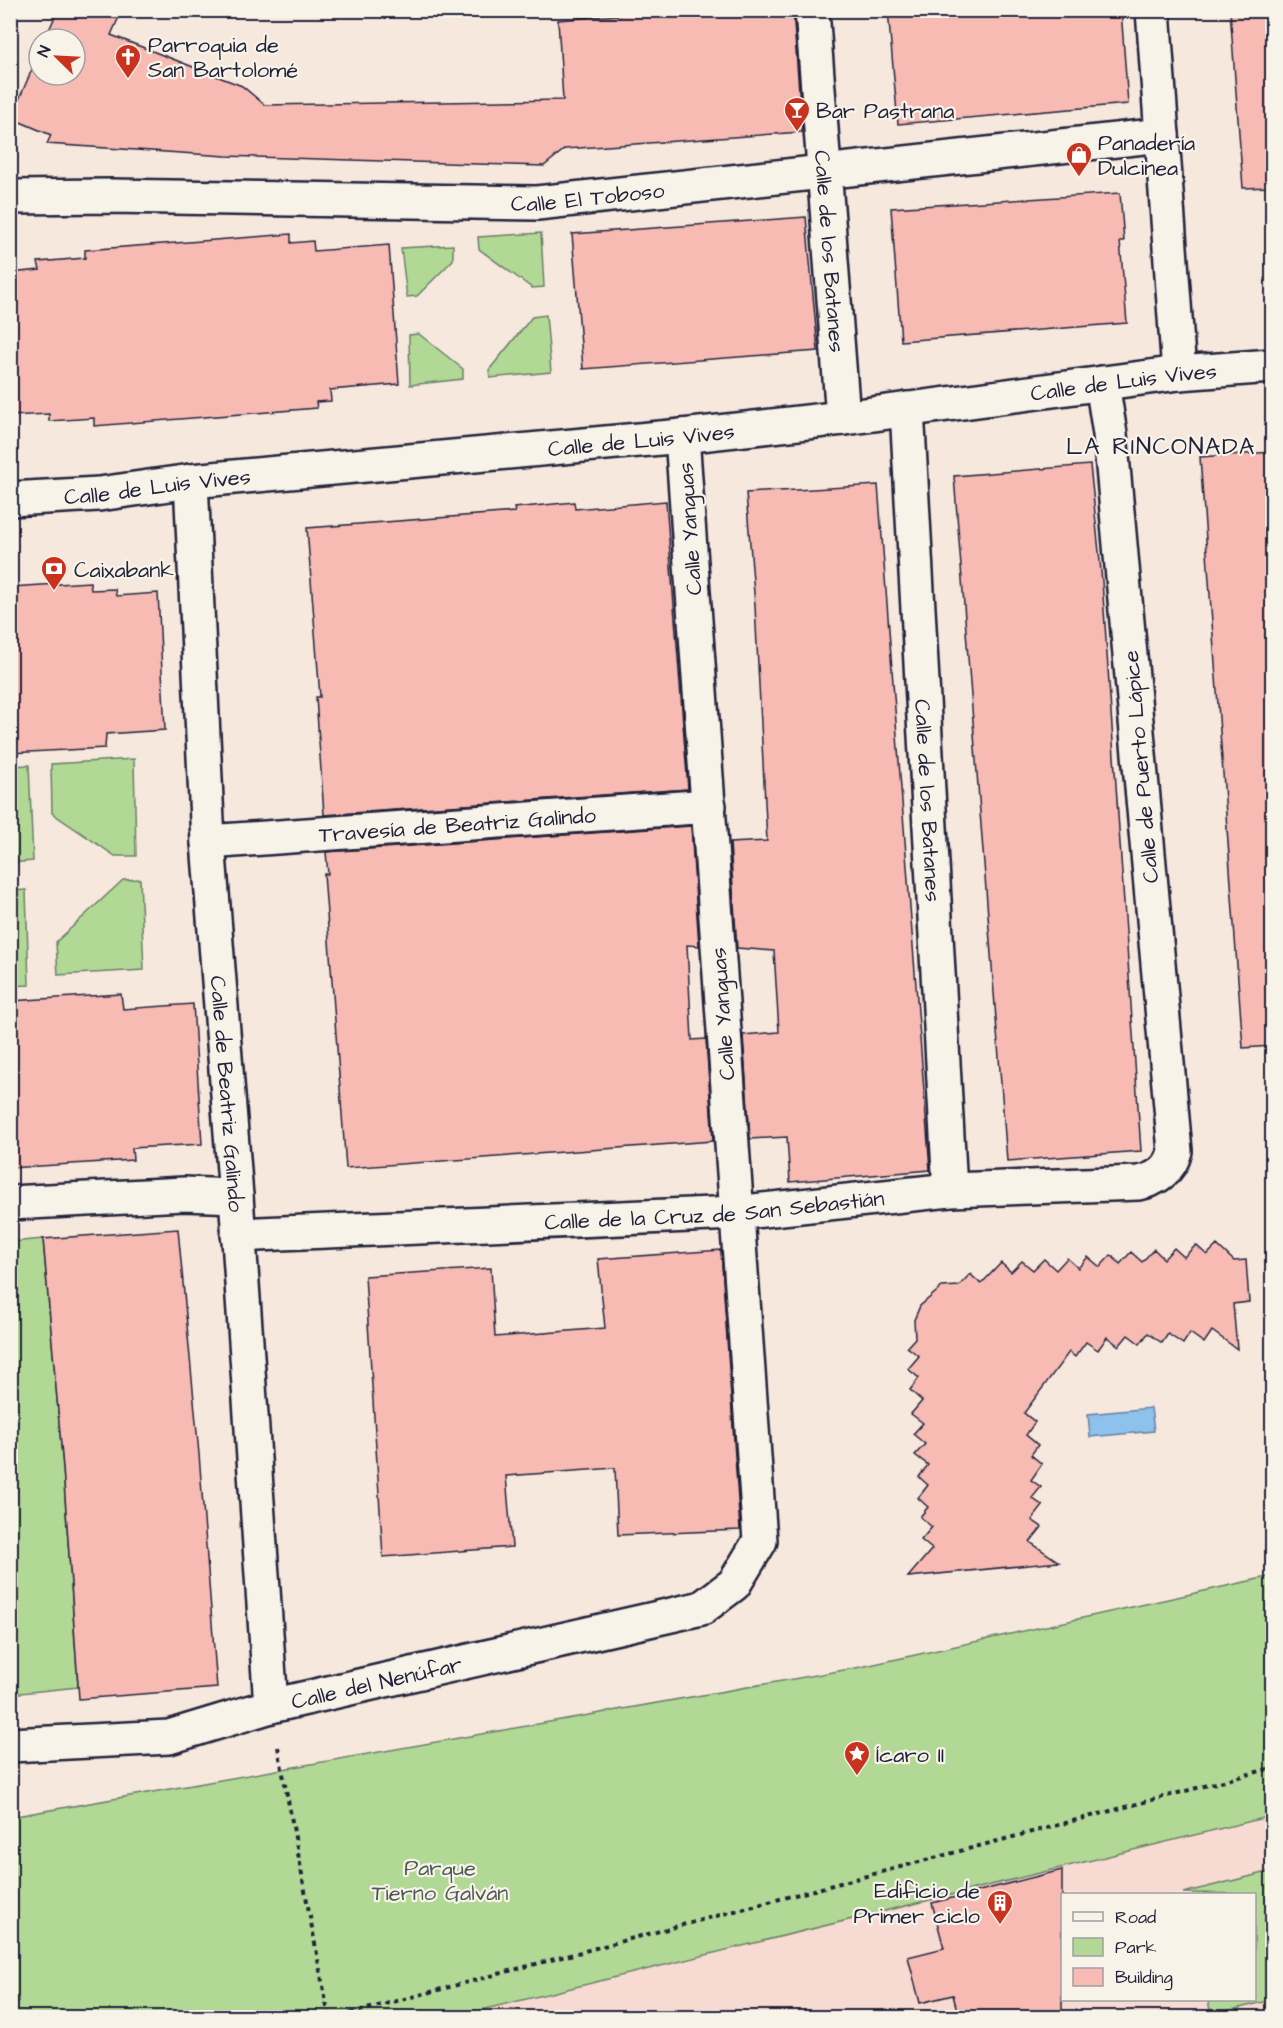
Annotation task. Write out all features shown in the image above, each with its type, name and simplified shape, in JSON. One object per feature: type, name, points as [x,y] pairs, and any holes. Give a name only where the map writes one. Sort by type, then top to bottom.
[{"type":"street","name":"Calle de los Batanes","points":[[812,10],[843,418]]},
{"type":"street","points":[[1153,10],[1179,373]]},
{"type":"street","name":"Calle El Toboso","points":[[10,197],[110,196],[537,203],[1162,135]]},
{"type":"street","name":"Calle de Luis Vives","points":[[10,499],[99,494],[191,481],[682,436],[843,418],[1179,373],[1272,366]]},
{"type":"street","name":"Calle de Puerto Lápice","points":[[1102,383],[1110,434],[1175,1151]]},
{"type":"street","name":"Calle de los Batanes","points":[[907,409],[950,1190]]},
{"type":"street","name":"Calle Yanguas","points":[[682,436],[760,1541],[734,1584]]},
{"type":"street","name":"Calle de Beatriz Galindo","points":[[191,481],[207,842],[236,1196],[271,1706]]},
{"type":"street","name":"Travesía de Beatriz Galindo","points":[[207,842],[709,806]]},
{"type":"street","name":"Calle de la Cruz de San Sebastián","points":[[238,1235],[735,1212],[950,1190],[1148,1181],[1173,1161],[1175,1151]]},
{"type":"street","points":[[10,1203],[184,1194],[236,1196]]},
{"type":"street","name":"Calle del Nenúfar","points":[[10,1745],[169,1737],[271,1706],[702,1608],[734,1584]]},
{"type":"path","points":[[271,1706],[329,2018]]},
{"type":"path","points":[[333,2018],[1272,1768]]},
{"type":"shaded area","points":[[1272,1816],[1272,2017],[468,2018],[467,2014]]},
{"type":"green space","points":[[541,233],[544,287],[532,288],[479,249],[478,237]]},
{"type":"green space","points":[[453,245],[453,260],[417,296],[407,297],[401,248]]},
{"type":"green space","points":[[546,315],[551,372],[490,378],[489,370],[532,317]]},
{"type":"green space","points":[[419,334],[463,369],[463,379],[410,385],[409,335]]},
{"type":"green space","points":[[134,759],[136,856],[115,856],[52,813],[51,764]]},
{"type":"green space","points":[[29,765],[33,861],[11,863],[11,766]]},
{"type":"green space","points":[[140,879],[144,970],[58,975],[56,942],[123,880]]},
{"type":"green space","points":[[26,890],[29,985],[11,986],[11,891]]},
{"type":"green space","points":[[43,1239],[63,1468],[78,1687],[11,1694],[11,1242]]},
{"type":"green space","name":"Parque Tierno Galván","points":[[1272,1576],[1272,1816],[453,2017],[11,2017],[11,1817],[861,1667]]},
{"type":"green space","points":[[1272,1871],[1272,2000],[1211,2015],[1208,2001],[1256,2001],[1256,1893],[1183,1893]]},
{"type":"water","points":[[1151,1408],[1154,1431],[1090,1437],[1088,1414]]},
{"type":"building","points":[[58,10],[122,10],[111,35],[242,86],[265,105],[563,100],[558,20],[679,10],[793,10],[802,132],[565,149],[544,166],[226,156],[47,144],[51,135],[11,118],[27,81],[27,87],[87,87],[87,27],[50,27]]},
{"type":"building","points":[[888,10],[1121,10],[1128,104],[898,124]]},
{"type":"building","points":[[1230,10],[1272,10],[1272,187],[1243,188]]},
{"type":"building","points":[[1120,193],[1124,241],[1120,241],[1127,323],[901,341],[891,208]]},
{"type":"building","points":[[806,217],[818,351],[583,369],[572,234]]},
{"type":"building","points":[[291,234],[291,243],[313,241],[314,251],[389,245],[399,384],[330,390],[331,401],[316,402],[317,408],[94,426],[94,418],[49,421],[49,414],[10,416],[10,273],[40,270],[38,262],[85,258],[85,250]]},
{"type":"building","points":[[1272,452],[1272,1046],[1243,1048],[1200,457]]},
{"type":"building","points":[[1090,465],[1102,581],[1141,1151],[1007,1161],[954,476]]},
{"type":"building","points":[[878,485],[930,1170],[790,1182],[787,1137],[750,1139],[743,1035],[779,1032],[774,951],[737,948],[730,843],[767,841],[755,606],[746,493]]},
{"type":"building","points":[[666,501],[688,789],[324,815],[316,697],[320,697],[307,528],[515,512],[514,508],[574,502],[575,509]]},
{"type":"building","points":[[90,582],[91,590],[115,589],[116,596],[158,593],[165,730],[106,734],[105,748],[10,753],[10,587]]},
{"type":"building","points":[[691,826],[699,946],[687,945],[692,1040],[706,1039],[713,1141],[346,1168],[324,874],[328,874],[326,852]]},
{"type":"building","points":[[121,994],[123,1009],[193,1004],[202,1144],[132,1148],[133,1160],[10,1168],[10,1001]]},
{"type":"building","points":[[178,1229],[199,1454],[217,1688],[79,1699],[63,1468],[43,1239]]},
{"type":"building","points":[[1196,1245],[1207,1255],[1217,1245],[1234,1261],[1246,1260],[1249,1302],[1233,1304],[1237,1349],[1212,1331],[1204,1343],[1190,1333],[1183,1344],[1168,1334],[1162,1343],[1148,1333],[1140,1344],[1128,1335],[1119,1346],[1107,1337],[1098,1350],[1086,1342],[1075,1357],[1069,1352],[1024,1413],[1035,1422],[1026,1435],[1038,1445],[1031,1455],[1042,1464],[1031,1480],[1041,1487],[1032,1498],[1043,1506],[1032,1520],[1042,1527],[1030,1542],[1059,1562],[908,1577],[932,1549],[921,1540],[932,1527],[920,1517],[928,1507],[918,1498],[928,1485],[919,1477],[928,1465],[915,1455],[925,1444],[913,1434],[923,1423],[911,1414],[922,1401],[910,1390],[919,1378],[908,1369],[919,1356],[907,1347],[915,1338],[914,1320],[920,1306],[942,1287],[959,1286],[970,1274],[981,1284],[1001,1263],[1011,1272],[1022,1261],[1033,1270],[1044,1259],[1056,1270],[1067,1258],[1078,1268],[1088,1257],[1100,1267],[1111,1255],[1120,1264],[1131,1252],[1142,1262],[1154,1249],[1164,1259],[1174,1248],[1184,1257]]},
{"type":"building","points":[[721,1250],[740,1530],[618,1535],[615,1468],[506,1476],[512,1547],[383,1557],[365,1276],[491,1268],[495,1337],[605,1328],[598,1259]]},
{"type":"building","name":"Edificio de Primer ciclo","points":[[1062,1870],[1062,2018],[959,2018],[953,1995],[920,2003],[908,1957],[944,1948],[932,1903]]},
{"type":"place","name":"Parroquia de San Bartolomé","points":[[128,80]]},
{"type":"place","name":"Bar Pastrana","points":[[797,133]]},
{"type":"place","name":"Panadería Dulcinea","points":[[1079,178]]},
{"type":"place","name":"Caixabank","points":[[54,592]]},
{"type":"place","name":"Ícaro II","points":[[857,1777]]},
{"type":"place","name":"Edificio de Primer ciclo","points":[[1000,1926]]},
{"type":"district","name":"LA RINCONADA","points":[[1161,446]]}]
